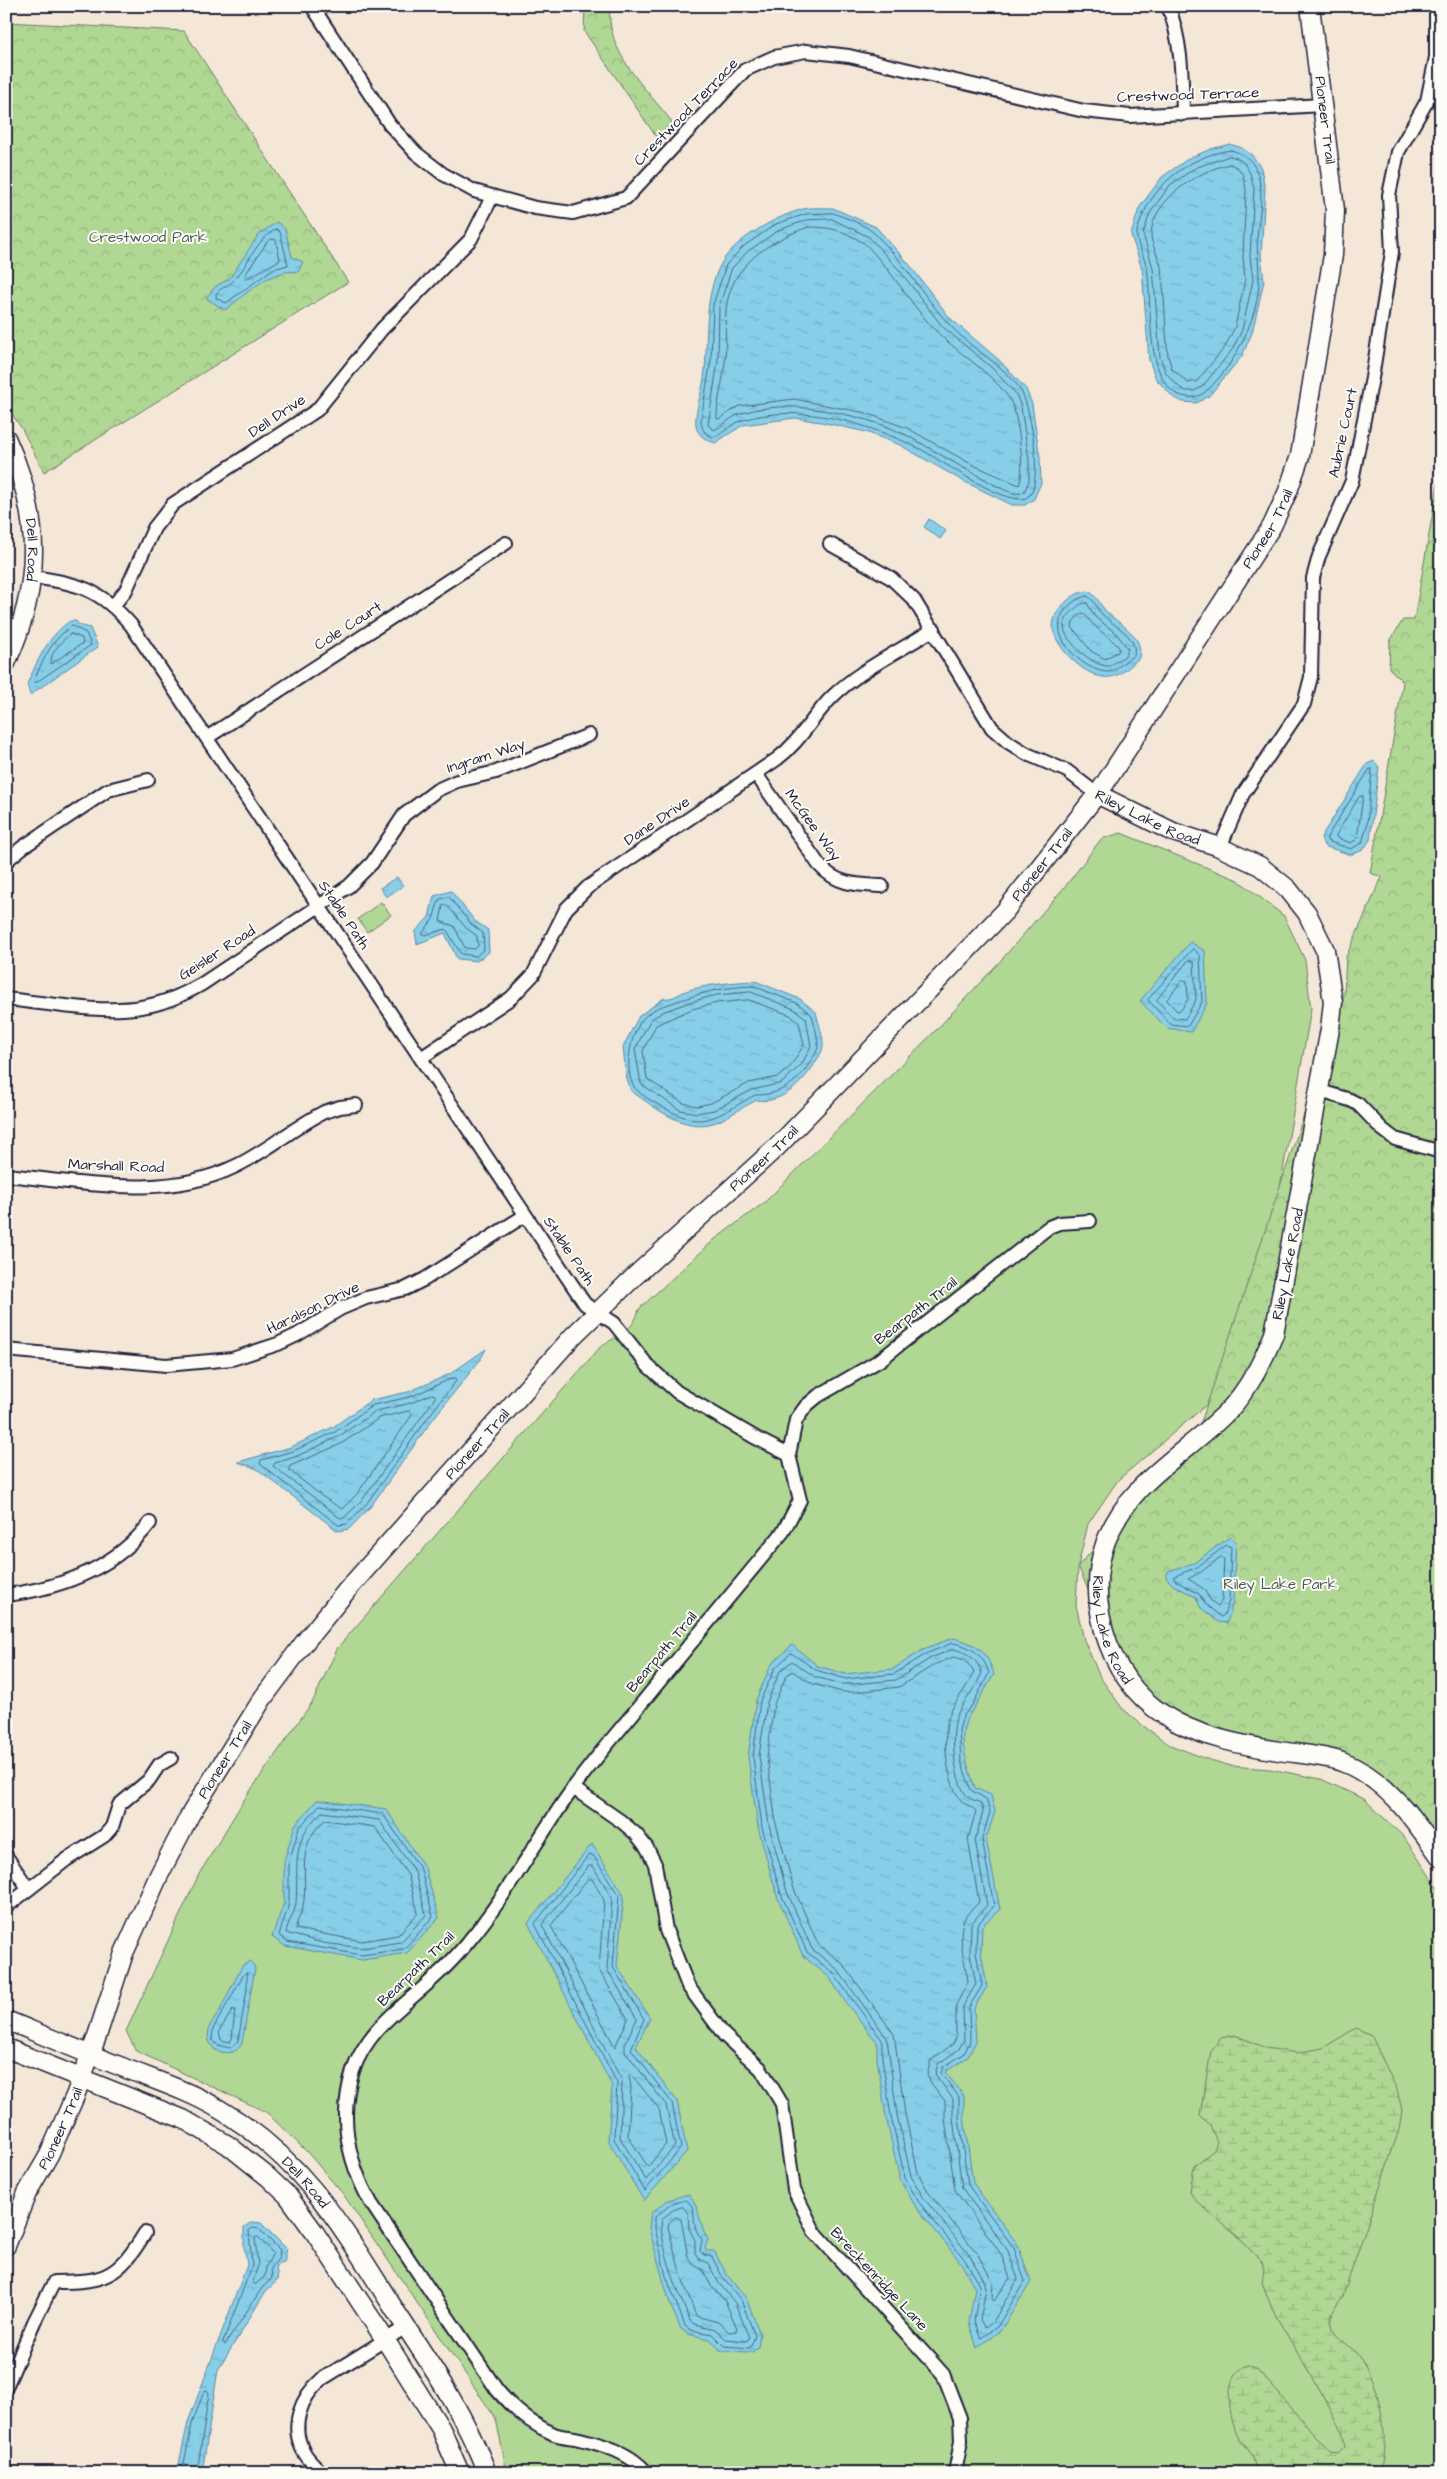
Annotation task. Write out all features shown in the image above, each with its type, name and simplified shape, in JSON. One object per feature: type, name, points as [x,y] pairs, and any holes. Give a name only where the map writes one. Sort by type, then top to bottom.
[{"type":"main road","name":"Pioneer Trail","points":[[6,2246],[28,2193],[49,2155],[81,2078],[124,1953],[159,1875],[190,1815],[263,1698],[348,1589],[597,1312],[746,1176],[815,1110],[1005,911],[1097,794],[1272,526],[1300,456],[1333,255],[1335,210],[1310,6]]},
{"type":"main road","name":"Dell Road","points":[[6,438],[27,494],[32,520],[33,577],[22,626],[6,663]]},
{"type":"main road","name":"Riley Lake Road","points":[[1097,794],[1173,832],[1220,847],[1260,866],[1288,889],[1307,913],[1325,950],[1333,1002],[1320,1090],[1281,1305],[1274,1334],[1263,1361],[1249,1385],[1230,1408],[1133,1494],[1117,1517],[1105,1544],[1099,1571],[1098,1601],[1103,1628],[1112,1655],[1126,1680],[1146,1702],[1168,1719],[1195,1732],[1250,1746],[1311,1755],[1342,1762],[1384,1787],[1419,1826],[1441,1858]]},
{"type":"main road","name":"Dell Road","points":[[6,2020],[184,2091],[218,2108],[281,2155],[320,2196],[406,2327],[461,2413],[487,2473]]},
{"type":"main road","name":"Dell Road","points":[[6,2048],[183,2119],[213,2135],[268,2177],[288,2196],[315,2233],[386,2341],[441,2429],[460,2473]]},
{"type":"street","points":[[1168,6],[1174,21],[1182,57],[1183,114]]},
{"type":"street","name":"Aubrie Court","points":[[1220,847],[1243,794],[1304,704],[1311,678],[1313,578],[1319,556],[1352,481],[1372,378],[1392,252],[1390,195],[1398,152],[1426,101],[1436,57],[1436,6]]},
{"type":"street","name":"Crestwood Terrace","points":[[317,8],[390,125],[410,146],[443,174],[474,191],[492,197],[535,208],[573,213],[626,198],[745,70],[774,57],[806,50],[850,56],[1084,111],[1130,116],[1323,105]]},
{"type":"street","name":"Dell Drive","points":[[114,606],[126,590],[154,528],[173,504],[317,410],[382,329],[472,239],[492,197]]},
{"type":"street","name":"Cole Court","points":[[208,737],[506,543]]},
{"type":"street","name":"Riley Lake Road","points":[[830,544],[877,569],[904,588],[934,629],[992,728],[1008,742],[1027,754],[1067,771],[1097,794]]},
{"type":"street","name":"Stable Path","points":[[33,577],[86,588],[114,606],[131,624],[208,737],[524,1216],[585,1304],[597,1312]]},
{"type":"street","name":"Dane Drive","points":[[421,1058],[511,998],[522,988],[542,960],[557,924],[566,909],[588,887],[790,750],[821,709],[847,684],[934,629]]},
{"type":"street","name":"Ingram Way","points":[[319,906],[361,876],[404,815],[437,790],[457,781],[496,772],[589,735]]},
{"type":"street","name":"McGee Way","points":[[756,774],[827,874],[851,885],[882,886]]},
{"type":"street","points":[[6,861],[23,847],[108,790],[148,780]]},
{"type":"street","name":"Geisler Road","points":[[6,999],[122,1009],[160,1003],[202,984],[319,906]]},
{"type":"street","points":[[1320,1090],[1341,1096],[1358,1104],[1382,1129],[1395,1139],[1441,1152]]},
{"type":"street","name":"Marshall Road","points":[[6,1176],[125,1186],[154,1187],[181,1184],[210,1177],[236,1166],[324,1112],[356,1105]]},
{"type":"street","name":"Haralson Drive","points":[[6,1350],[166,1365],[232,1359],[278,1344],[298,1335],[358,1301],[404,1289],[425,1279],[524,1216]]},
{"type":"street","name":"Bearpath Trail","points":[[647,2473],[624,2454],[603,2445],[555,2435],[533,2424],[513,2409],[497,2390],[370,2203],[358,2180],[349,2153],[345,2125],[347,2097],[353,2070],[365,2045],[382,2024],[437,1976],[468,1942],[521,1870],[573,1788],[783,1532],[800,1500],[789,1455],[796,1420],[806,1406],[818,1396],[880,1360],[1049,1227],[1060,1223],[1090,1221]]},
{"type":"street","points":[[597,1312],[624,1333],[648,1366],[677,1392],[789,1455]]},
{"type":"street","points":[[6,1595],[34,1591],[68,1582],[100,1567],[119,1556],[136,1541],[150,1523]]},
{"type":"street","points":[[6,1907],[66,1860],[104,1836],[112,1827],[119,1805],[149,1780],[159,1765],[171,1758]]},
{"type":"street","name":"Breckenridge Lane","points":[[573,1788],[622,1822],[636,1834],[647,1848],[655,1864],[666,1930],[688,1986],[724,2035],[761,2069],[782,2104],[794,2190],[814,2231],[942,2374],[960,2418],[961,2441],[954,2473]]},
{"type":"street","points":[[6,1856],[28,1888]]},
{"type":"street","points":[[6,2387],[34,2322],[54,2282],[88,2282],[111,2274],[129,2258],[145,2233]]},
{"type":"street","points":[[322,2473],[304,2452],[299,2436],[297,2420],[301,2404],[310,2390],[322,2379],[406,2327]]},
{"type":"green space","points":[[585,6],[610,6],[610,23],[614,39],[629,69],[672,122],[657,138],[584,31]]},
{"type":"green space","name":"Crestwood Park","points":[[6,22],[184,31],[348,282],[44,472],[22,429],[6,405]]},
{"type":"green space","name":"Riley Lake Park","points":[[1441,466],[1441,1843],[1414,1804],[1382,1774],[1331,1749],[1222,1739],[1126,1680],[1078,1566],[1195,1440],[1344,995],[1346,957],[1382,877],[1370,873],[1403,682],[1389,668],[1390,641],[1403,620],[1414,620]]},
{"type":"green space","points":[[1121,833],[1238,880],[1284,916],[1305,960],[1311,1009],[1258,1315],[1212,1400],[1118,1480],[1088,1524],[1078,1566],[1076,1605],[1084,1640],[1100,1677],[1122,1708],[1142,1725],[1170,1745],[1207,1759],[1231,1766],[1270,1769],[1321,1779],[1364,1799],[1404,1837],[1441,1893],[1441,2473],[507,2473],[496,2419],[343,2194],[307,2152],[266,2112],[136,2051],[126,2031],[198,1876],[244,1800],[313,1701],[338,1647],[602,1345],[630,1327],[639,1309],[714,1240],[765,1202],[938,1028],[1003,958],[1068,883],[1101,839]]},
{"type":"green space","points":[[381,902],[391,915],[367,932],[358,919]]},
{"type":"green space","points":[[1356,2028],[1371,2035],[1397,2090],[1402,2110],[1399,2130],[1343,2296],[1333,2313],[1331,2324],[1338,2337],[1356,2353],[1364,2365],[1377,2394],[1384,2427],[1383,2459],[1379,2473],[1257,2473],[1251,2454],[1237,2435],[1231,2416],[1229,2396],[1234,2377],[1248,2365],[1257,2369],[1330,2452],[1338,2453],[1345,2446],[1342,2430],[1272,2309],[1262,2282],[1264,2270],[1262,2262],[1237,2236],[1195,2200],[1190,2192],[1194,2166],[1214,2150],[1217,2142],[1210,2125],[1200,2115],[1211,2051],[1221,2038],[1235,2035],[1266,2048],[1297,2053],[1323,2048]]},
{"type":"water","points":[[1230,144],[1242,148],[1252,155],[1261,168],[1265,189],[1261,256],[1264,281],[1252,333],[1242,356],[1209,396],[1197,403],[1183,402],[1173,397],[1156,379],[1149,360],[1142,269],[1131,235],[1139,208],[1162,177],[1189,158]]},
{"type":"water","points":[[807,208],[833,208],[876,227],[909,264],[950,318],[999,360],[1026,389],[1032,404],[1040,458],[1041,483],[1034,499],[1025,505],[1012,505],[961,480],[900,445],[866,432],[821,422],[795,418],[743,425],[715,443],[701,435],[696,426],[696,415],[704,378],[707,319],[711,290],[722,262],[728,253],[746,237],[781,217]]},
{"type":"water","points":[[277,222],[285,229],[292,257],[303,262],[298,272],[278,274],[269,278],[225,310],[206,298],[215,287],[230,278],[259,234]]},
{"type":"water","points":[[929,519],[946,531],[940,539],[924,527]]},
{"type":"water","points":[[1088,591],[1111,616],[1130,631],[1138,643],[1140,650],[1139,658],[1118,675],[1102,677],[1092,674],[1066,653],[1055,635],[1053,623],[1059,609],[1074,595]]},
{"type":"water","points":[[70,621],[76,621],[79,625],[90,628],[98,647],[30,695],[27,684],[39,658],[55,634]]},
{"type":"water","points":[[1374,761],[1379,767],[1370,840],[1363,850],[1351,855],[1324,846],[1321,837],[1367,764]]},
{"type":"water","points":[[397,877],[403,886],[386,897],[380,888]]},
{"type":"water","points":[[451,891],[475,921],[488,930],[489,952],[477,961],[457,959],[445,933],[417,944],[415,932],[429,917],[434,896]]},
{"type":"water","points":[[1190,942],[1205,951],[1207,1003],[1191,1032],[1167,1028],[1140,1001]]},
{"type":"water","points":[[755,981],[800,999],[816,1012],[823,1039],[822,1050],[801,1082],[793,1089],[776,1098],[757,1100],[719,1121],[695,1125],[672,1118],[631,1091],[626,1075],[623,1047],[639,1016],[664,998],[673,997],[689,990],[706,986]]},
{"type":"water","points":[[486,1349],[480,1360],[433,1419],[371,1506],[349,1529],[338,1531],[257,1469],[238,1462],[291,1447],[333,1427],[371,1400],[408,1392],[450,1374]]},
{"type":"water","points":[[1230,1537],[1236,1541],[1233,1602],[1227,1623],[1218,1622],[1200,1607],[1196,1597],[1173,1585],[1166,1578],[1168,1571],[1194,1563]]},
{"type":"water","points":[[953,1638],[980,1649],[988,1659],[994,1674],[968,1717],[963,1734],[963,1743],[975,1788],[991,1795],[995,1812],[986,1839],[1000,1909],[982,1926],[981,1952],[987,1987],[974,2008],[976,2041],[968,2057],[945,2072],[964,2096],[964,2117],[973,2183],[1018,2245],[1031,2282],[1001,2330],[977,2348],[969,2322],[975,2288],[961,2263],[914,2204],[900,2180],[886,2117],[877,2059],[877,2042],[846,2003],[829,1977],[803,1956],[777,1896],[758,1827],[748,1757],[756,1700],[771,1665],[792,1645],[818,1666],[845,1674],[893,1669],[926,1648]]},
{"type":"water","points":[[317,1800],[386,1809],[425,1868],[439,1918],[407,1953],[362,1960],[285,1946],[272,1937],[284,1903],[284,1861],[295,1825]]},
{"type":"water","points":[[592,1844],[624,1895],[617,1966],[650,2018],[636,2047],[677,2101],[687,2151],[644,2201],[608,2140],[612,2086],[528,1923]]},
{"type":"water","points":[[251,1961],[255,1968],[242,2043],[234,2052],[215,2050],[208,2040],[209,2027],[219,2012],[242,1966]]},
{"type":"water","points":[[689,2194],[696,2205],[702,2228],[708,2239],[706,2251],[714,2251],[727,2275],[746,2298],[760,2334],[758,2347],[753,2352],[721,2351],[710,2339],[688,2334],[681,2329],[670,2304],[649,2228],[651,2213],[668,2200]]},
{"type":"water","points":[[252,2222],[261,2223],[287,2249],[284,2263],[278,2265],[276,2270],[278,2274],[277,2281],[266,2291],[218,2370],[202,2473],[177,2473],[188,2422],[247,2265],[244,2247],[244,2227]]}]
